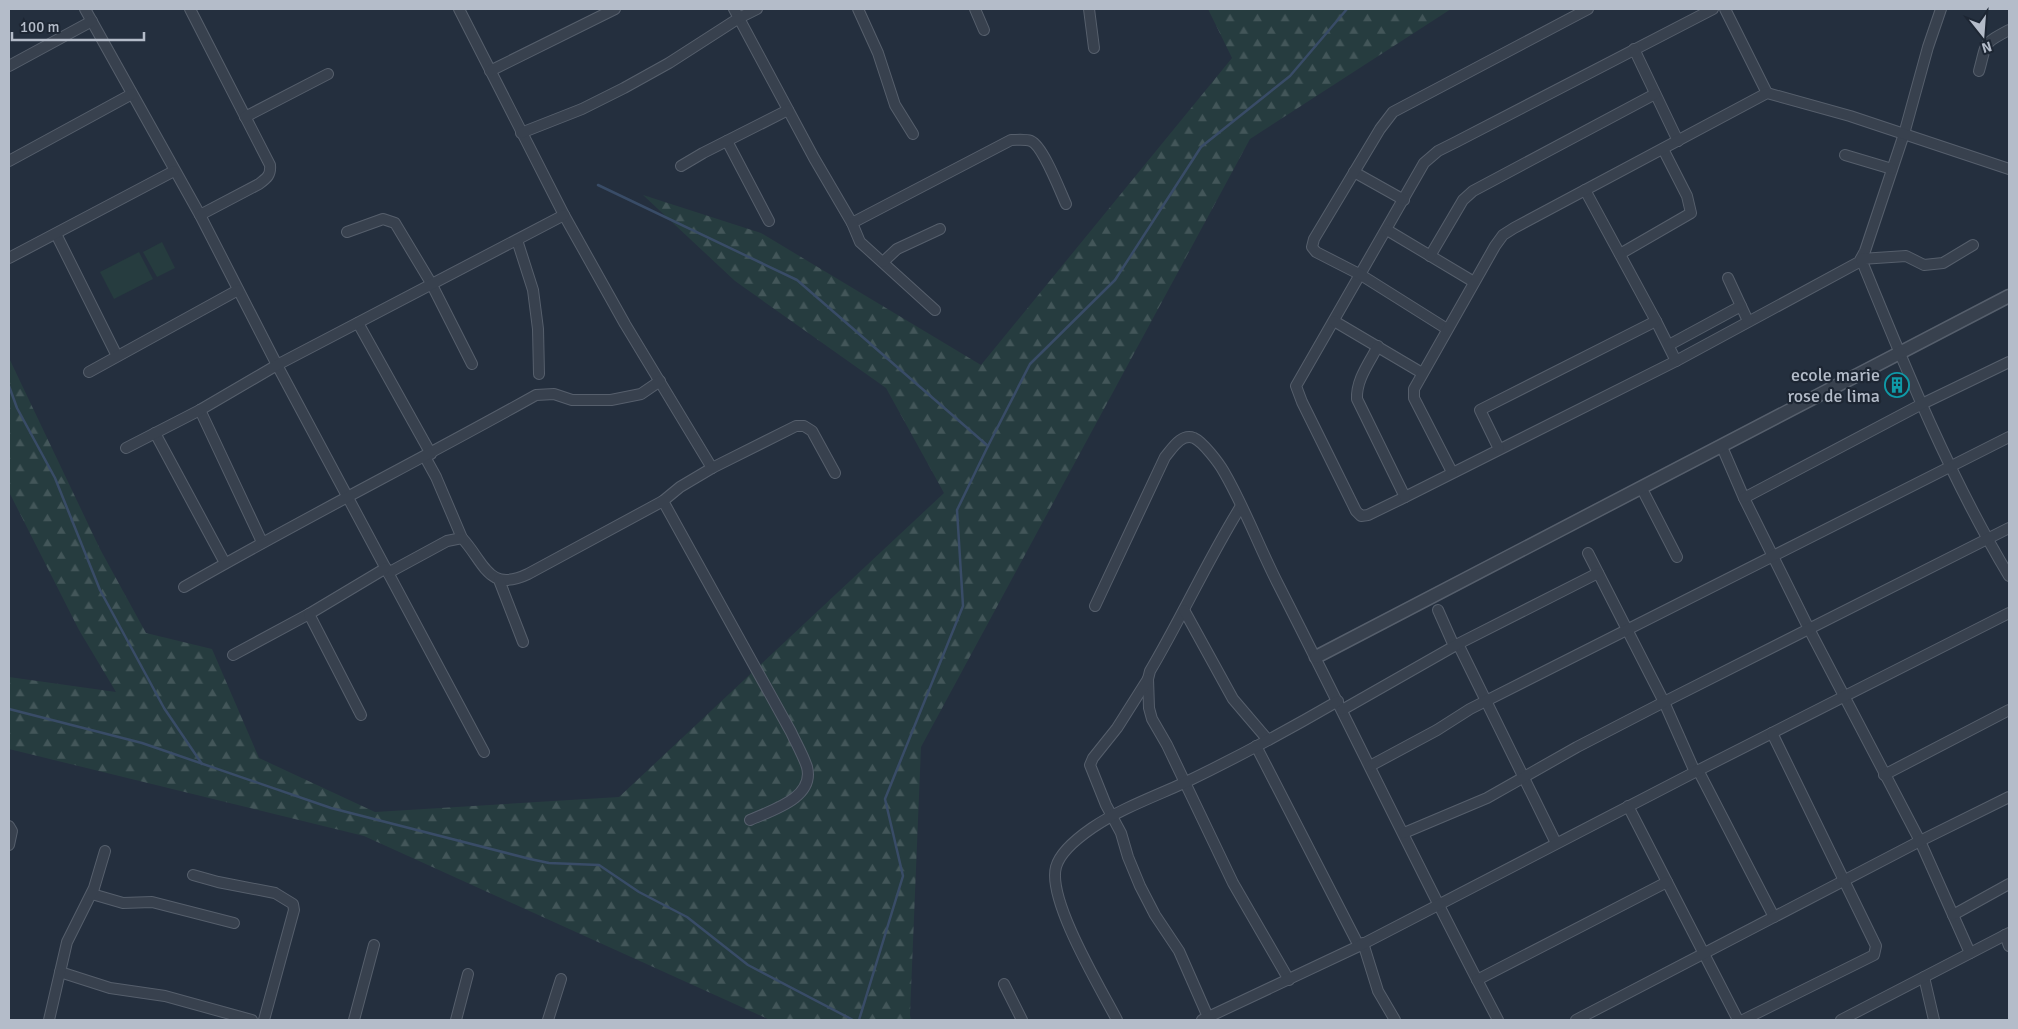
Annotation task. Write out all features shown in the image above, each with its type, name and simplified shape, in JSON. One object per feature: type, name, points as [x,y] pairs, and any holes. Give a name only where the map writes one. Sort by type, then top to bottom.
[{"type":"street","points":[[86,9],[200,215],[277,365],[484,752]]},
{"type":"street","points":[[190,9],[270,165],[270,173],[267,179],[200,215]]},
{"type":"street","points":[[459,9],[564,215],[712,468]]},
{"type":"street","points":[[490,71],[615,9]]},
{"type":"street","points":[[521,133],[582,109],[624,88],[669,63],[736,13],[757,9]]},
{"type":"street","points":[[858,9],[878,53],[895,105],[913,134]]},
{"type":"street","points":[[975,9],[984,30]]},
{"type":"street","points":[[1089,9],[1094,48]]},
{"type":"street","points":[[1448,329],[1361,275],[1316,252],[1312,246],[1314,239],[1380,129],[1393,112],[1588,9]]},
{"type":"street","points":[[1713,9],[1438,151],[1424,163],[1296,386],[1299,397],[1356,511],[1361,516],[1368,515],[1405,497],[1676,362],[1842,273],[1859,262],[1865,251],[1904,134],[1941,9]]},
{"type":"street","points":[[1725,9],[1766,94]]},
{"type":"street","points":[[736,13],[852,223],[860,242],[935,310]]},
{"type":"street","points":[[9,66],[92,21]]},
{"type":"street","points":[[1979,71],[1986,44],[1991,39],[2009,30]]},
{"type":"street","points":[[1634,49],[1678,141]]},
{"type":"street","points":[[245,117],[328,74]]},
{"type":"street","points":[[9,161],[132,94]]},
{"type":"street","points":[[1430,256],[1463,200],[1473,191],[1655,94]]},
{"type":"street","points":[[1452,472],[1414,398],[1414,389],[1474,282],[1503,235],[1585,190],[1766,94],[1850,116],[2009,169]]},
{"type":"street","points":[[681,166],[788,110]]},
{"type":"street","points":[[852,223],[1011,140],[1022,139],[1033,142],[1040,151],[1066,204]]},
{"type":"street","points":[[727,141],[769,221]]},
{"type":"street","points":[[1620,254],[1691,213],[1686,196],[1663,149]]},
{"type":"street","points":[[1845,154],[1892,169]]},
{"type":"street","points":[[9,258],[174,171]]},
{"type":"street","points":[[1354,172],[1404,200]]},
{"type":"street","points":[[1585,190],[1669,345],[1676,362]]},
{"type":"street","points":[[126,448],[200,410],[277,365],[431,283],[564,215]]},
{"type":"street","points":[[347,232],[383,219],[395,223],[431,283],[472,364]]},
{"type":"street","points":[[883,262],[897,249],[940,228]]},
{"type":"street","points":[[1387,230],[1474,282]]},
{"type":"street","points":[[56,234],[117,356]]},
{"type":"street","points":[[517,240],[533,290],[538,329],[539,374]]},
{"type":"street","points":[[1861,259],[1906,256],[1924,265],[1943,262],[1973,245]]},
{"type":"street","points":[[1861,259],[1922,404],[1951,467],[1987,540],[2009,576]]},
{"type":"street","points":[[1728,278],[1748,322]]},
{"type":"street","points":[[89,372],[238,290]]},
{"type":"street","points":[[1316,657],[1642,489],[2009,296]]},
{"type":"street","points":[[1669,345],[1741,306]]},
{"type":"street","points":[[1334,321],[1422,373]]},
{"type":"street","points":[[1499,449],[1480,410],[1656,321]]},
{"type":"street","points":[[358,323],[428,455],[462,538],[485,570],[499,580],[508,582],[519,578],[663,501],[680,487],[712,468],[796,426],[804,426],[812,431],[835,473]]},
{"type":"street","points":[[1378,346],[1356,390],[1356,399],[1405,497]]},
{"type":"street","points":[[1744,498],[1922,404],[2009,362]]},
{"type":"street","points":[[184,586],[536,395],[554,394],[572,400],[611,400],[640,394],[660,381]]},
{"type":"street","points":[[200,410],[262,542]]},
{"type":"street","points":[[154,433],[225,563]]},
{"type":"street","points":[[1095,606],[1165,457],[1175,444],[1184,438],[1192,437],[1199,441],[1223,470],[1277,582],[1404,833],[1437,904],[1498,1020]]},
{"type":"street","points":[[1370,766],[1430,734],[1486,700],[2009,437]]},
{"type":"street","points":[[1722,447],[1744,498],[1809,629],[1920,841],[1970,953]]},
{"type":"street","points":[[1642,489],[1677,557]]},
{"type":"street","points":[[663,501],[790,732],[807,767],[808,779],[805,789],[793,800],[750,820]]},
{"type":"street","points":[[1241,506],[1205,567],[1184,610],[1150,671],[1148,679],[1149,708],[1152,720],[1185,782],[1233,883],[1289,980]]},
{"type":"street","points":[[1404,833],[1488,798],[1578,747],[1664,702],[2009,528]]},
{"type":"street","points":[[233,655],[387,570],[447,541],[462,538]]},
{"type":"street","points":[[1588,553],[1664,702],[1696,771],[1774,917]]},
{"type":"street","points":[[1117,1020],[1062,911],[1057,890],[1056,867],[1062,855],[1076,841],[1112,815],[1185,782],[1340,706],[1598,573]]},
{"type":"street","points":[[499,580],[523,642]]},
{"type":"street","points":[[1184,610],[1233,699],[1268,740]]},
{"type":"street","points":[[1438,610],[1486,700],[1556,843]]},
{"type":"street","points":[[1148,679],[1117,728],[1093,758],[1090,765],[1140,886],[1178,951],[1205,1019],[1361,944],[1696,771],[2009,613]]},
{"type":"street","points":[[309,614],[361,715]]},
{"type":"street","points":[[1884,775],[2009,710]]},
{"type":"street","points":[[1744,1020],[1874,955],[1876,946],[1772,733]]},
{"type":"street","points":[[1256,746],[1361,944],[1378,991],[1396,1020]]},
{"type":"street","points":[[1576,1020],[1920,841],[2009,797]]},
{"type":"street","points":[[1628,806],[1738,1020]]},
{"type":"street","points":[[9,826],[12,831],[9,845]]},
{"type":"street","points":[[49,1020],[66,942],[92,894],[105,851]]},
{"type":"street","points":[[193,875],[218,882],[276,893],[293,904],[294,910],[264,1020]]},
{"type":"street","points":[[1477,980],[1667,882]]},
{"type":"street","points":[[1953,915],[2009,884]]},
{"type":"street","points":[[92,894],[123,902],[152,902],[234,923]]},
{"type":"street","points":[[1842,1020],[2007,934],[2009,946]]},
{"type":"street","points":[[354,1020],[374,945]]},
{"type":"street","points":[[60,972],[110,988],[165,996],[252,1020]]},
{"type":"street","points":[[456,1020],[468,974]]},
{"type":"street","points":[[1924,978],[1934,1020]]},
{"type":"street","points":[[548,1020],[562,979]]},
{"type":"street","points":[[1004,984],[1022,1020]]},
{"type":"green space","points":[[1208,9],[1451,9],[1250,139],[921,747],[911,1020],[770,1020],[364,836],[9,749],[9,677],[116,692],[79,630],[9,492],[9,358],[100,549],[146,633],[212,649],[259,758],[375,812],[619,797],[944,493],[886,388],[735,281],[643,195],[761,233],[981,365],[1232,58]]},
{"type":"green space","points":[[162,242],[175,268],[157,277],[143,252]]},
{"type":"green space","points":[[139,252],[153,279],[114,299],[100,272]]},
{"type":"waterway","points":[[859,1020],[903,876],[885,799],[963,606],[957,510],[1030,364],[1115,280],[1201,147],[1290,76],[1347,9]]},
{"type":"waterway","points":[[598,185],[797,280],[988,446]]},
{"type":"waterway","points":[[9,386],[17,408],[55,478],[100,590],[164,708],[202,764]]},
{"type":"waterway","points":[[9,709],[142,743],[331,808],[530,859],[549,863],[599,865],[639,892],[687,917],[748,965],[853,1020]]},
{"type":"place","name":"ecole marie rose de lima","points":[[1897,385]]}]
